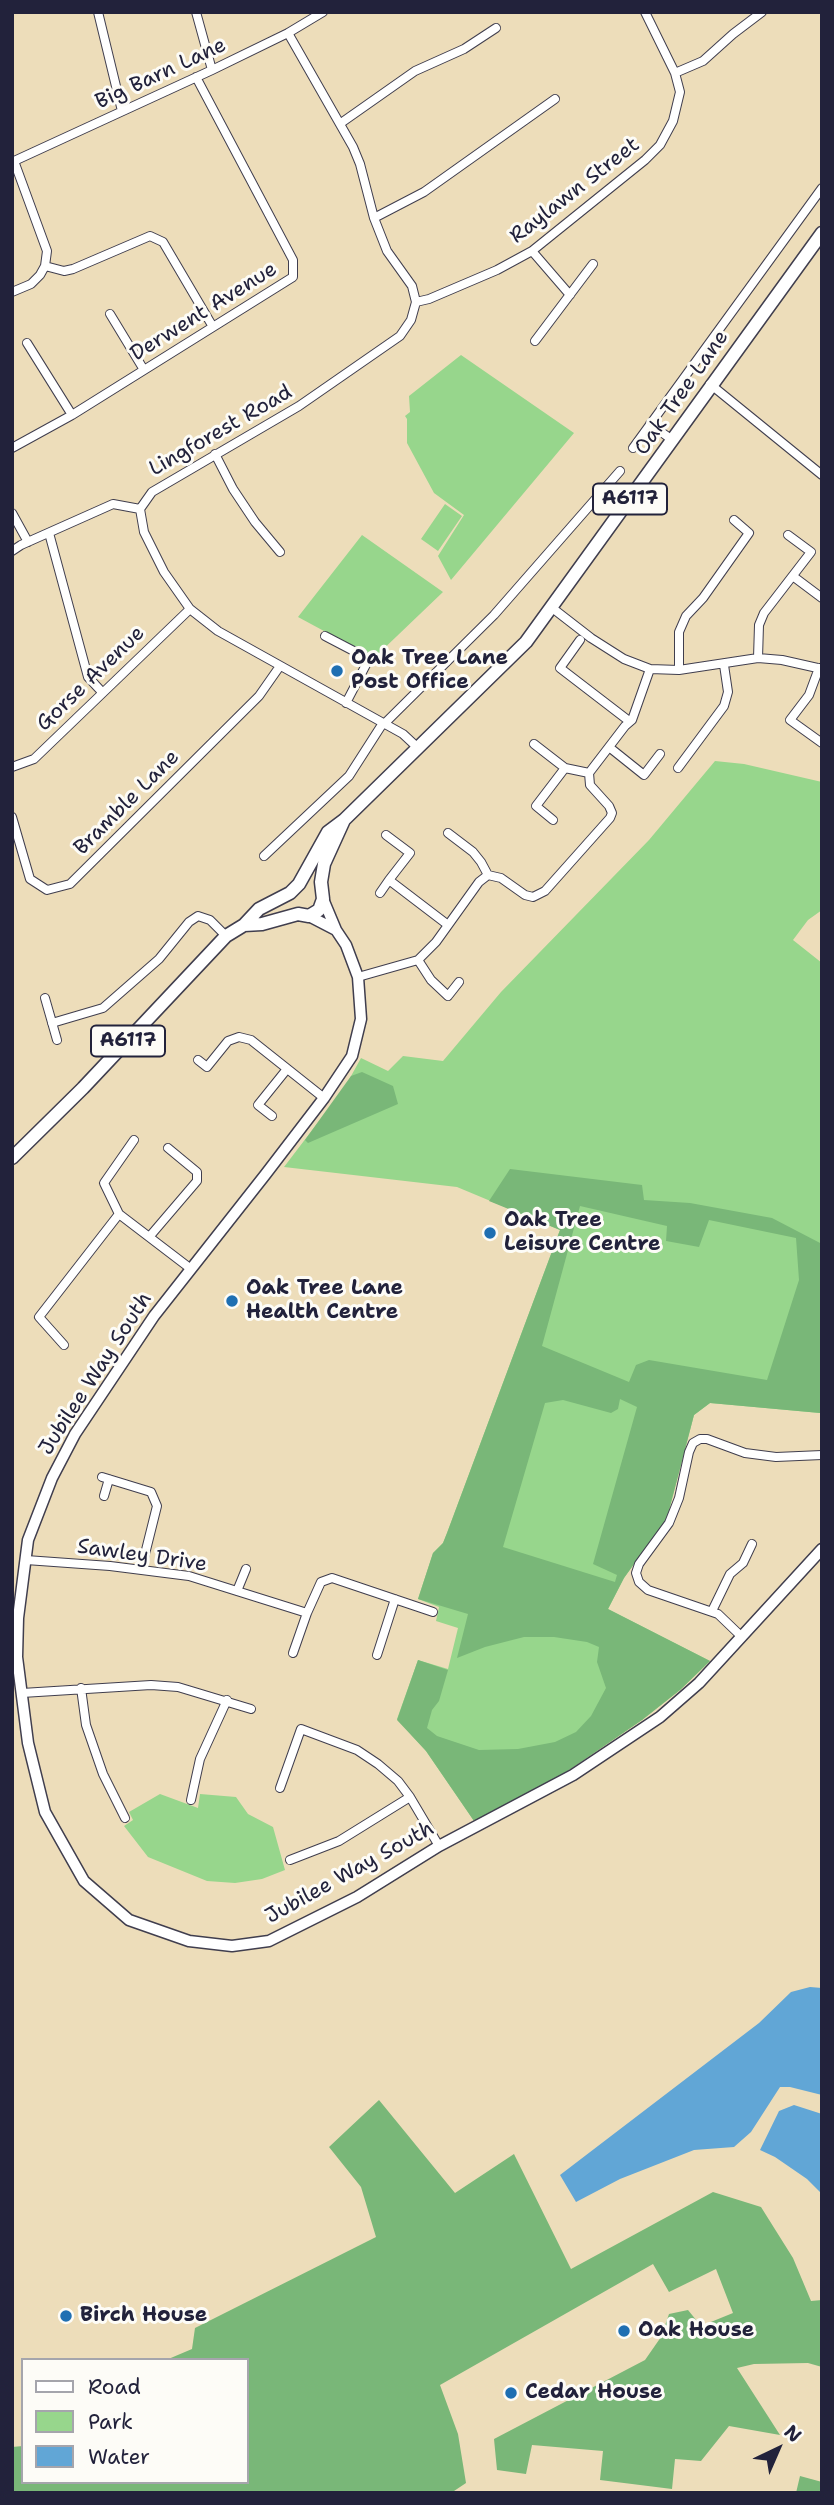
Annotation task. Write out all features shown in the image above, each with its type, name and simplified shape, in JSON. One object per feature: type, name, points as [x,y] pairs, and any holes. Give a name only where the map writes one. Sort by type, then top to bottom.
[{"type":"main road","name":"Oak Tree Lane","points":[[295,888],[328,832],[344,820],[526,642],[710,384],[822,233]]},
{"type":"main road","name":"Oak Tree Lane","points":[[322,896],[324,864],[344,820]]},
{"type":"main road","points":[[309,883],[319,888],[322,896],[319,910],[303,915],[291,908],[295,888],[309,883]]},
{"type":"main road","name":"A6117","points":[[12,1158],[83,1088],[226,936],[243,925],[259,909],[295,888]]},
{"type":"main road","name":"A6117","points":[[243,925],[262,924],[303,915]]},
{"type":"street","points":[[98,12],[122,111]]},
{"type":"street","points":[[196,12],[212,70]]},
{"type":"street","name":"Raylawn Street","points":[[416,302],[497,270],[532,251],[660,145],[673,121],[680,92],[675,73],[645,12]]},
{"type":"street","points":[[675,73],[703,61],[762,12]]},
{"type":"street","name":"Big Barn Lane","points":[[13,162],[212,70],[288,33],[318,14]]},
{"type":"street","points":[[341,123],[415,71],[464,49],[496,29]]},
{"type":"street","points":[[288,33],[341,123],[360,164],[373,218],[387,251],[412,286],[416,302]]},
{"type":"street","name":"Derwent Avenue","points":[[12,448],[72,415],[293,277],[293,260],[196,77]]},
{"type":"street","points":[[373,218],[424,192],[555,99]]},
{"type":"street","points":[[12,292],[31,284],[46,266],[47,251],[13,162]]},
{"type":"street","name":"Oak Tree Lane","points":[[633,448],[822,188]]},
{"type":"street","points":[[46,266],[64,271],[73,269],[150,236],[163,242],[213,327]]},
{"type":"street","points":[[532,251],[570,295]]},
{"type":"street","points":[[535,341],[593,264]]},
{"type":"street","name":"Lingforest Road","points":[[140,509],[152,492],[299,406],[400,336],[411,320],[416,302]]},
{"type":"street","points":[[110,314],[144,370]]},
{"type":"street","points":[[27,343],[72,415]]},
{"type":"street","points":[[710,384],[822,475]]},
{"type":"street","points":[[650,424],[671,439]]},
{"type":"street","points":[[215,454],[233,489],[280,552]]},
{"type":"street","name":"Oak Tree Lane","points":[[264,856],[349,776],[383,723],[494,615],[620,471]]},
{"type":"street","points":[[12,551],[113,504],[140,509],[144,532],[164,572],[190,609],[218,631],[406,736],[418,748]]},
{"type":"street","points":[[12,513],[28,542]]},
{"type":"street","points":[[679,670],[679,632],[686,616],[703,598],[750,533],[734,520]]},
{"type":"street","points":[[48,533],[88,677],[102,692]]},
{"type":"street","points":[[758,659],[759,625],[764,613],[811,552],[788,535]]},
{"type":"street","points":[[794,577],[822,598]]},
{"type":"street","points":[[551,607],[624,659],[650,669],[679,670],[758,659],[782,660],[820,668],[809,695],[790,720],[822,743]]},
{"type":"street","name":"Gorse Avenue","points":[[12,767],[34,759],[190,609]]},
{"type":"street","points":[[325,636],[369,659],[346,703]]},
{"type":"street","points":[[580,640],[560,668],[629,721]]},
{"type":"street","points":[[678,768],[724,706],[728,692],[724,664]]},
{"type":"street","name":"Bramble Lane","points":[[12,817],[30,879],[47,890],[70,884],[259,696],[280,666]]},
{"type":"street","points":[[448,833],[473,852],[488,875],[501,878],[525,895],[533,897],[545,891],[612,813],[590,785],[589,774],[632,720],[650,669]]},
{"type":"street","points":[[534,744],[565,768],[589,774]]},
{"type":"street","points":[[609,747],[644,775],[660,754]]},
{"type":"street","points":[[553,820],[536,806],[565,768]]},
{"type":"street","points":[[380,893],[410,853],[386,835]]},
{"type":"street","points":[[358,977],[418,960],[479,882],[488,875]]},
{"type":"street","points":[[390,880],[448,925]]},
{"type":"street","name":"Jubilee Way South","points":[[322,896],[358,977],[361,998],[358,1038],[352,1056],[324,1098],[154,1316],[75,1434],[52,1478],[28,1540],[17,1630],[17,1657],[28,1744],[44,1812],[84,1881],[129,1920],[189,1941],[232,1945],[269,1941],[357,1897],[439,1846],[573,1775],[660,1717],[699,1683],[822,1549]]},
{"type":"street","points":[[303,915],[336,930]]},
{"type":"street","points":[[52,1023],[103,1008],[159,960],[189,922],[198,916],[209,920],[226,936]]},
{"type":"street","points":[[418,960],[431,981],[448,996],[459,982]]},
{"type":"street","points":[[45,998],[57,1040]]},
{"type":"street","points":[[198,1060],[207,1067],[228,1041],[239,1037],[251,1040],[324,1098]]},
{"type":"street","points":[[272,1116],[258,1105],[286,1069]]},
{"type":"street","points":[[134,1140],[104,1183],[119,1214],[191,1269]]},
{"type":"street","points":[[150,1236],[197,1181],[197,1172],[167,1148]]},
{"type":"street","points":[[64,1345],[38,1317],[119,1214]]},
{"type":"street","points":[[743,1637],[712,1611],[648,1590],[639,1582],[636,1573],[639,1564],[669,1523],[693,1443],[707,1438],[745,1453],[776,1457],[822,1455]]},
{"type":"street","points":[[104,1496],[106,1478],[151,1492],[157,1506],[141,1570]]},
{"type":"street","points":[[712,1611],[730,1574],[743,1563],[752,1544]]},
{"type":"street","name":"Sawley Drive","points":[[26,1560],[189,1576],[307,1613]]},
{"type":"street","points":[[237,1591],[246,1569]]},
{"type":"street","points":[[293,1653],[321,1582],[332,1578],[433,1612]]},
{"type":"street","points":[[377,1655],[395,1599]]},
{"type":"street","points":[[22,1693],[150,1685],[178,1688],[251,1709]]},
{"type":"street","points":[[81,1688],[86,1725],[103,1774],[125,1818]]},
{"type":"street","points":[[191,1800],[200,1759],[226,1700]]},
{"type":"street","points":[[280,1788],[301,1729],[357,1750],[378,1763],[398,1781],[410,1797],[439,1846]]},
{"type":"street","points":[[290,1860],[339,1841],[410,1797]]},
{"type":"green space","points":[[461,355],[574,433],[451,580],[438,556],[464,515],[434,493],[407,443],[405,416],[410,412],[409,396]]},
{"type":"green space","points":[[445,504],[462,516],[438,551],[421,539]]},
{"type":"green space","points":[[362,535],[443,592],[374,658],[298,617]]},
{"type":"green space","points":[[715,761],[744,764],[822,782],[822,910],[808,920],[793,940],[822,963],[822,1410],[820,1413],[710,1403],[694,1415],[667,1518],[624,1578],[608,1609],[710,1661],[680,1690],[642,1720],[566,1772],[474,1821],[426,1751],[397,1719],[418,1660],[448,1669],[458,1628],[436,1621],[439,1607],[418,1599],[433,1553],[443,1543],[447,1533],[560,1230],[457,1187],[284,1167],[345,1087],[361,1058],[388,1071],[403,1056],[443,1061],[501,992],[649,840]]},
{"type":"green space","points":[[362,1072],[393,1086],[398,1104],[308,1143],[305,1140],[351,1076]]},
{"type":"green space","points":[[510,1169],[642,1185],[644,1200],[690,1203],[772,1218],[822,1244],[822,1410],[820,1413],[710,1403],[694,1415],[667,1518],[624,1578],[608,1609],[710,1661],[680,1690],[642,1720],[566,1772],[474,1821],[426,1751],[397,1720],[418,1660],[448,1670],[427,1728],[437,1736],[479,1750],[518,1749],[555,1742],[576,1732],[591,1716],[606,1688],[597,1662],[599,1647],[587,1642],[554,1637],[524,1637],[485,1647],[457,1658],[468,1614],[418,1599],[433,1553],[443,1543],[447,1533],[560,1230],[489,1201]],"holes":[[[580,1206],[667,1226],[666,1241],[699,1247],[709,1220],[796,1238],[799,1280],[767,1380],[649,1360],[636,1365],[629,1382],[542,1346]],[[620,1399],[637,1407],[593,1564],[617,1575],[615,1582],[503,1547],[545,1403],[563,1400],[611,1413],[618,1409]]]},
{"type":"green space","points":[[160,1794],[198,1808],[200,1794],[236,1797],[248,1814],[273,1827],[285,1870],[262,1879],[235,1883],[207,1881],[148,1857],[124,1826],[133,1820],[129,1812]]},
{"type":"green space","points":[[379,2100],[455,2193],[514,2154],[571,2269],[713,2192],[761,2207],[793,2258],[811,2301],[822,2300],[822,2367],[808,2363],[754,2364],[737,2368],[780,2435],[729,2426],[701,2461],[675,2459],[672,2489],[600,2480],[603,2451],[532,2445],[526,2474],[497,2470],[494,2439],[645,2360],[661,2337],[669,2314],[688,2310],[701,2326],[733,2313],[716,2269],[669,2292],[653,2264],[440,2385],[458,2434],[466,2483],[451,2493],[12,2493],[12,2447],[21,2446],[21,2484],[248,2484],[248,2358],[171,2358],[192,2349],[195,2328],[376,2237],[361,2187],[329,2147]]},
{"type":"green space","points":[[800,2476],[822,2482],[822,2493],[796,2493]]},
{"type":"water","points":[[810,1987],[822,1988],[822,2095],[780,2087],[751,2132],[734,2147],[694,2150],[620,2179],[576,2202],[560,2175],[759,2023],[791,1992]]},
{"type":"water","points":[[794,2105],[822,2114],[822,2194],[807,2179],[760,2150],[779,2111]]},
{"type":"place","name":"Oak Tree Lane Post Office","points":[[337,671]]},
{"type":"place","name":"Oak Tree Leisure Centre","points":[[490,1233]]},
{"type":"place","name":"Oak Tree Lane Health Centre","points":[[232,1301]]},
{"type":"place","name":"Birch House","points":[[66,2316]]},
{"type":"place","name":"Oak House","points":[[624,2331]]},
{"type":"place","name":"Cedar House","points":[[511,2393]]}]
